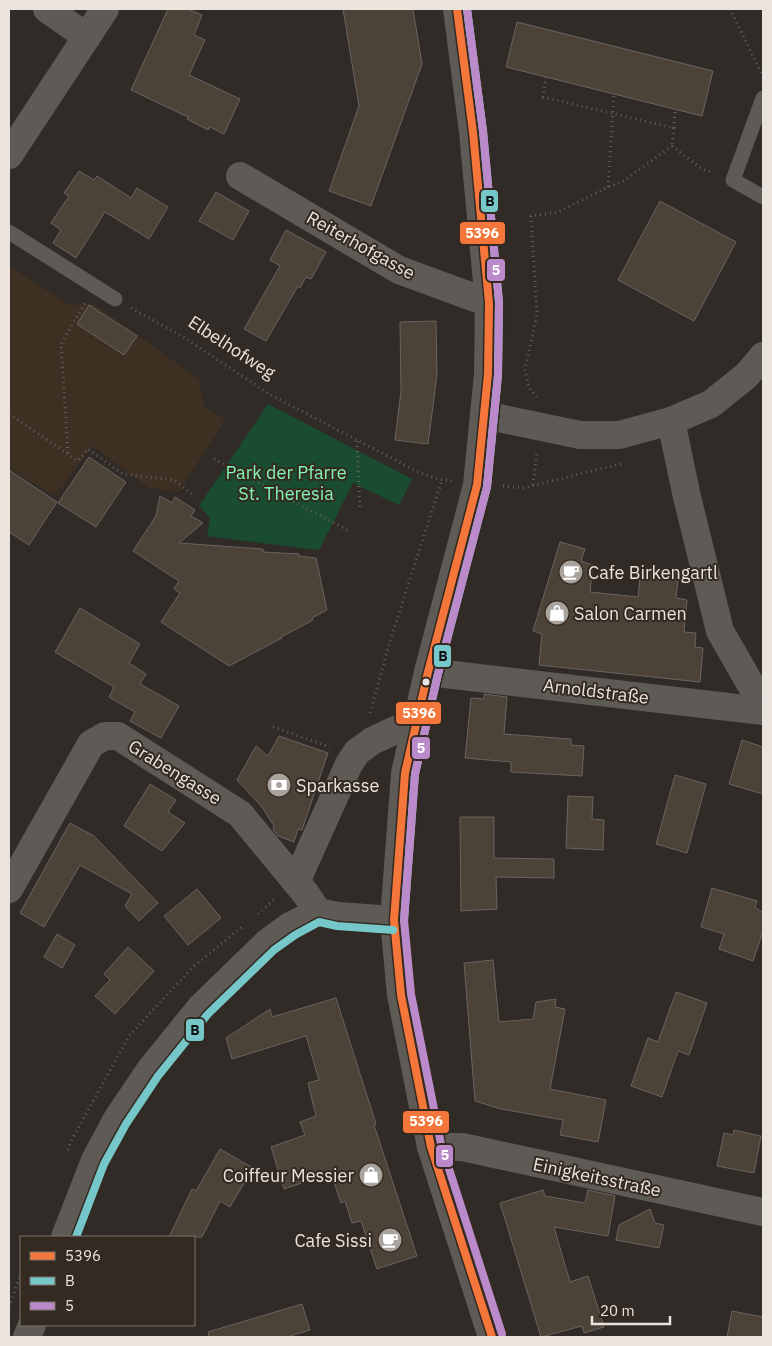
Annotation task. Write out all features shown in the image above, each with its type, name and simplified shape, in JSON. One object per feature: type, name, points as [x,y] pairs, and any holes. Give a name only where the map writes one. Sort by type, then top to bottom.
[{"type":"street","points":[[47,9],[86,37]]},
{"type":"street","points":[[9,155],[105,9]]},
{"type":"street","points":[[457,9],[473,132],[489,302],[488,374],[477,485],[428,672],[405,773],[394,920],[401,995],[431,1147],[492,1337]]},
{"type":"street","name":"Reiterhofgasse","points":[[240,176],[399,270],[489,302]]},
{"type":"street","points":[[484,415],[580,435],[619,435],[670,421],[711,404],[747,374],[763,356]]},
{"type":"street","points":[[670,421],[720,631],[763,706]]},
{"type":"street","name":"Arnoldstraße","points":[[428,672],[763,710]]},
{"type":"street","points":[[296,882],[349,764],[348,750],[417,720]]},
{"type":"street","name":"Grabengasse","points":[[9,889],[91,744],[105,736],[118,736],[240,814],[318,912]]},
{"type":"street","points":[[65,1236],[95,1160],[117,1119],[150,1070],[201,1007],[268,942],[290,926],[318,912],[338,916],[394,920]]},
{"type":"street","name":"Einigkeitsstraße","points":[[431,1147],[462,1147],[763,1212]]},
{"type":"lane","points":[[763,98],[733,180],[763,197]]},
{"type":"lane","points":[[9,232],[115,299]]},
{"type":"path","points":[[730,9],[763,77]]},
{"type":"path","points":[[546,77],[543,97],[674,128]]},
{"type":"path","points":[[608,187],[614,94]]},
{"type":"path","points":[[533,486],[541,428],[542,403],[528,388],[525,369],[537,314],[531,216],[558,212],[622,182],[672,146],[676,109]]},
{"type":"path","points":[[672,146],[702,169],[733,180]]},
{"type":"path","points":[[68,454],[61,344],[95,286]]},
{"type":"path","name":"Elbelhofweg","points":[[115,299],[185,338],[269,394],[418,472],[442,480],[391,638],[372,709]]},
{"type":"path","points":[[9,414],[78,461],[88,449],[123,474],[174,480],[192,494]]},
{"type":"path","points":[[357,440],[360,510]]},
{"type":"path","points":[[214,459],[349,531]]},
{"type":"path","points":[[477,485],[524,488],[629,462]]},
{"type":"path","points":[[367,715],[372,709]]},
{"type":"path","points":[[274,727],[348,750],[372,709]]},
{"type":"path","points":[[9,1307],[20,1277]]},
{"type":"shaded area","points":[[9,266],[70,305],[94,304],[199,379],[204,406],[225,420],[179,492],[149,488],[92,446],[55,496],[9,468]]},
{"type":"green space","name":"Park der Pfarre St. Theresia","points":[[268,404],[412,479],[399,505],[353,483],[319,550],[207,536],[210,518],[199,506]]},
{"type":"building","points":[[168,9],[188,9],[202,15],[194,35],[205,40],[189,75],[240,99],[224,134],[210,127],[208,130],[187,119],[188,117],[131,90]]},
{"type":"building","points":[[343,9],[413,9],[422,64],[371,206],[329,191],[359,106]]},
{"type":"building","points":[[517,22],[713,71],[702,116],[506,67]]},
{"type":"building","points":[[79,171],[94,180],[97,176],[131,198],[137,188],[168,207],[149,239],[105,212],[76,258],[53,243],[61,230],[51,223],[69,196],[64,193]]},
{"type":"building","points":[[216,192],[249,211],[233,240],[199,221]]},
{"type":"building","points":[[660,201],[736,242],[694,321],[618,280]]},
{"type":"building","points":[[286,230],[326,252],[311,279],[306,277],[300,288],[298,286],[266,341],[244,329],[280,266],[270,260]]},
{"type":"building","points":[[89,305],[137,336],[124,355],[77,324]]},
{"type":"building","points":[[436,321],[437,375],[428,444],[395,440],[401,391],[400,322]]},
{"type":"building","points":[[89,457],[126,482],[96,527],[58,503]]},
{"type":"building","points":[[9,470],[57,502],[29,545],[9,532]]},
{"type":"building","points":[[160,496],[172,503],[175,497],[195,510],[191,516],[203,523],[179,543],[263,549],[263,552],[299,554],[298,556],[316,558],[327,610],[282,638],[229,666],[161,622],[180,593],[174,589],[179,581],[133,551],[156,516]]},
{"type":"building","points":[[560,542],[585,549],[581,561],[593,565],[590,592],[638,597],[641,568],[679,572],[676,598],[687,600],[684,632],[696,633],[695,647],[703,648],[700,682],[539,665],[542,634],[533,631]]},
{"type":"building","points":[[80,608],[140,644],[129,663],[146,674],[140,684],[179,706],[161,738],[130,721],[135,712],[109,697],[114,687],[55,652]]},
{"type":"building","points":[[484,694],[507,697],[504,734],[571,739],[571,745],[584,746],[582,776],[511,772],[511,762],[465,758],[471,698],[484,699]]},
{"type":"building","name":"Sparkasse","points":[[279,736],[328,753],[302,830],[298,829],[294,842],[278,836],[262,807],[237,780],[256,746],[268,756]]},
{"type":"building","points":[[742,740],[763,747],[763,794],[729,784]]},
{"type":"building","points":[[675,775],[706,784],[687,853],[656,844]]},
{"type":"building","points":[[150,784],[176,800],[168,812],[185,823],[162,851],[124,826]]},
{"type":"building","points":[[568,796],[593,797],[592,819],[604,820],[603,850],[566,848]]},
{"type":"building","points":[[460,817],[494,817],[494,858],[554,859],[554,878],[496,877],[497,909],[461,911]]},
{"type":"building","points":[[70,823],[94,836],[158,903],[139,921],[125,906],[132,894],[80,865],[44,927],[20,913]]},
{"type":"building","points":[[712,888],[757,901],[755,907],[763,913],[763,931],[753,961],[719,949],[724,934],[701,927]]},
{"type":"building","points":[[197,889],[221,918],[188,945],[164,916]]},
{"type":"building","points":[[57,934],[75,945],[62,968],[44,957]]},
{"type":"building","points":[[128,947],[154,971],[115,1014],[95,996],[110,980],[104,974]]},
{"type":"building","points":[[493,960],[499,1022],[533,1019],[536,1002],[556,999],[555,1007],[565,1009],[550,1089],[606,1100],[598,1142],[560,1135],[563,1120],[501,1109],[475,1101],[464,963]]},
{"type":"building","points":[[676,992],[707,1003],[689,1055],[678,1051],[662,1097],[631,1086],[648,1038],[658,1042]]},
{"type":"building","points":[[336,998],[376,1124],[374,1125],[417,1256],[377,1269],[361,1221],[352,1223],[345,1201],[341,1203],[331,1173],[284,1189],[271,1147],[305,1135],[300,1122],[316,1116],[308,1083],[319,1080],[306,1036],[232,1059],[226,1038],[270,1009],[272,1017]]},
{"type":"building","points":[[734,1130],[761,1136],[754,1173],[717,1166],[724,1133],[733,1135]]},
{"type":"building","points":[[220,1149],[253,1168],[230,1207],[220,1201],[202,1237],[169,1236],[192,1189],[196,1191]]},
{"type":"building","points":[[543,1190],[545,1196],[585,1203],[588,1190],[615,1196],[608,1236],[554,1227],[570,1282],[588,1276],[604,1327],[584,1333],[582,1326],[541,1337],[500,1203]]},
{"type":"building","points":[[650,1209],[655,1223],[664,1225],[659,1248],[616,1240],[619,1225]]},
{"type":"building","points":[[302,1304],[310,1330],[287,1337],[209,1337],[208,1332]]},
{"type":"building","points":[[732,1311],[763,1317],[763,1337],[727,1337]]},
{"type":"transit line","name":"5396","points":[[457,9],[473,132],[489,303],[488,374],[477,485],[428,672],[405,773],[394,920],[401,995],[431,1147],[492,1337]]},
{"type":"transit line","name":"B","points":[[404,921],[415,774],[438,674],[487,487],[498,375],[499,302],[483,131],[467,9]]},
{"type":"transit line","name":"5","points":[[467,9],[483,131],[499,302],[498,375],[487,487],[438,674],[415,774],[404,920],[411,994],[441,1144],[502,1334]]},
{"type":"transit line","name":"B","points":[[76,1236],[104,1164],[126,1124],[158,1076],[208,1014],[274,950],[295,935],[319,922],[337,926],[393,930]]},
{"type":"place","name":"Cafe Birkengartl","points":[[571,572]]},
{"type":"place","name":"Salon Carmen","points":[[557,613]]},
{"type":"place","name":"Sparkasse","points":[[279,785]]},
{"type":"place","name":"Coiffeur Messier","points":[[371,1175]]},
{"type":"place","name":"Cafe Sissi","points":[[390,1240]]}]
